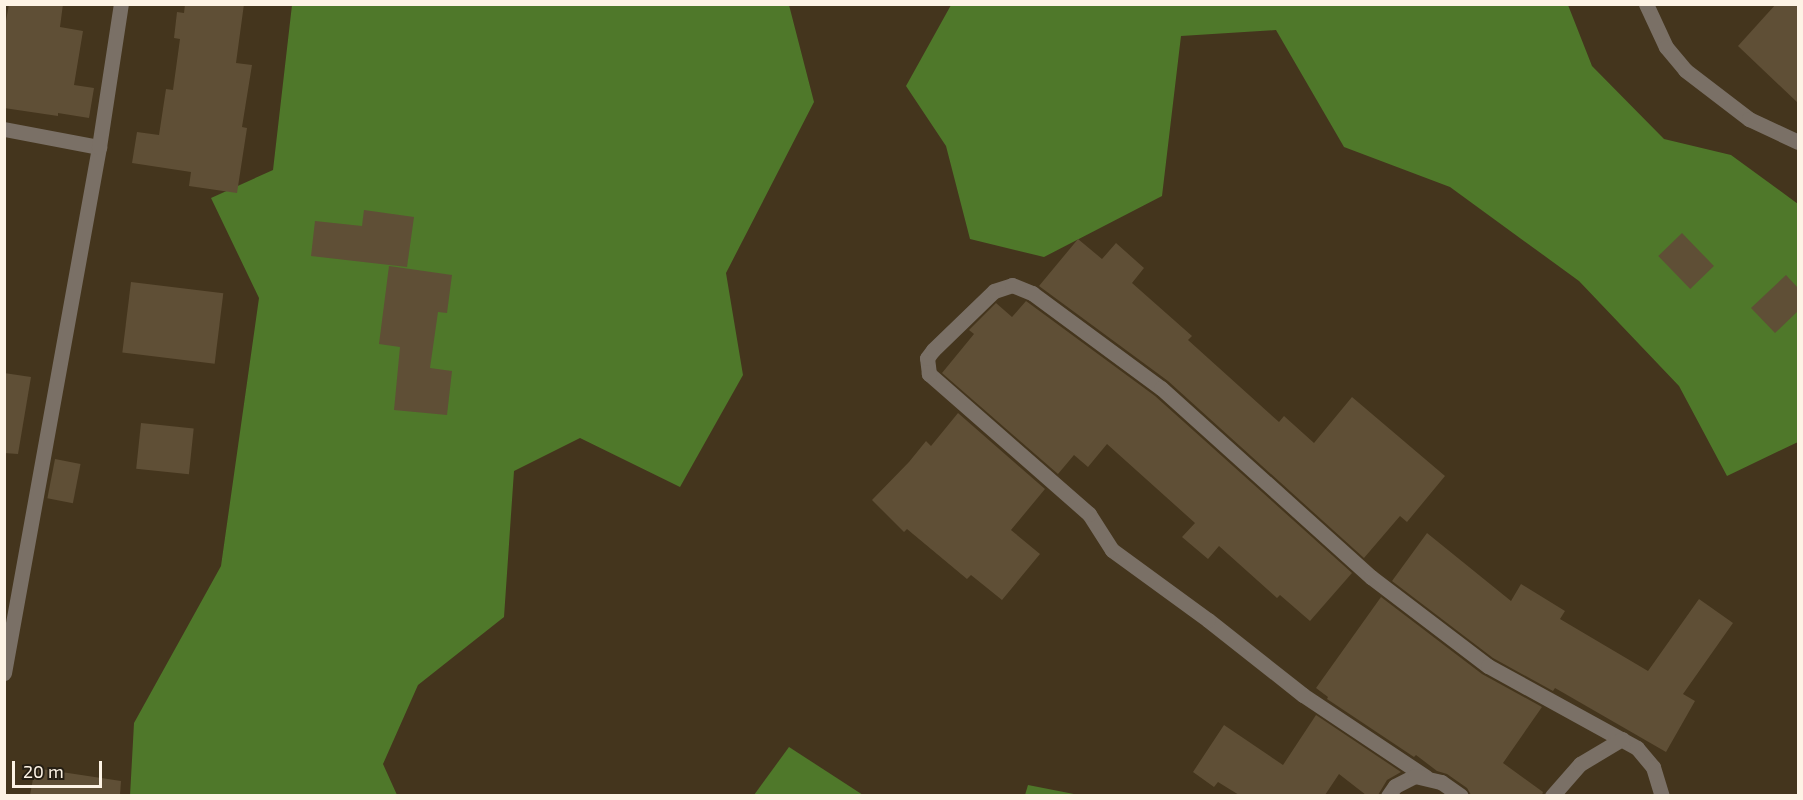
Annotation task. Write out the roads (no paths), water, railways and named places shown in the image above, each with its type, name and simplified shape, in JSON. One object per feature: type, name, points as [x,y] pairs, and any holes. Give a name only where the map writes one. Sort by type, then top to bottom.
[{"type":"street","points":[[4,673],[99,147],[121,4]]},
{"type":"street","points":[[1646,4],[1666,47],[1685,70],[1749,119],[1798,142]]},
{"type":"street","points":[[4,129],[99,147]]},
{"type":"street","points":[[1461,795],[1441,782],[1426,777],[1303,695],[1208,620],[1112,550],[1089,514],[929,374],[927,358],[933,350],[994,291],[1012,285],[1032,293],[1161,388],[1371,577],[1488,666],[1622,739],[1646,755],[1662,795]]},
{"type":"street","points":[[1552,795],[1580,764],[1622,739]]},
{"type":"street","points":[[1388,795],[1395,786],[1407,778],[1426,777]]}]
